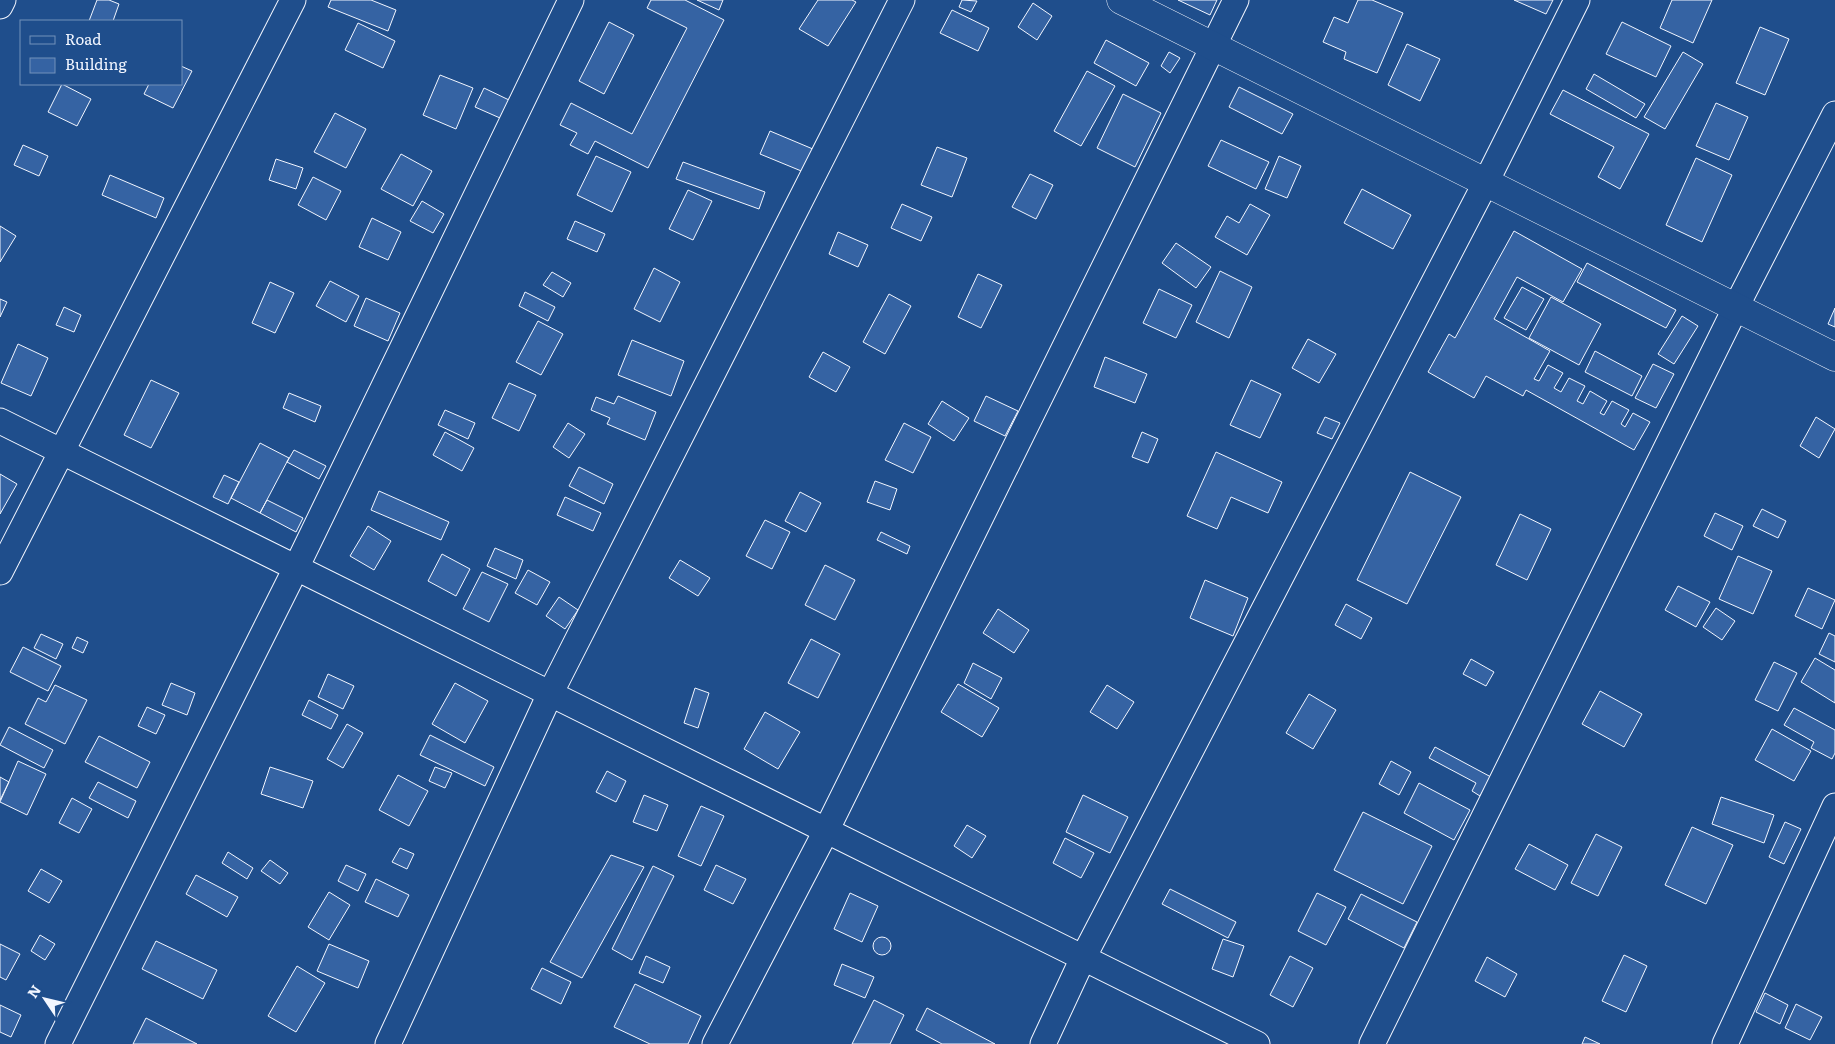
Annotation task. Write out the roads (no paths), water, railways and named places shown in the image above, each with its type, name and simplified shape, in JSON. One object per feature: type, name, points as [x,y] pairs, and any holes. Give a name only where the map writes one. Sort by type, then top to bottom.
[{"type":"street","points":[[0,6],[3,0]]},
{"type":"street","points":[[0,572],[293,0]]},
{"type":"street","points":[[58,1044],[296,568],[571,0]]},
{"type":"street","points":[[388,1044],[550,694],[902,0]]},
{"type":"street","points":[[1121,0],[1835,356]]},
{"type":"street","points":[[715,1044],[826,831],[1236,0]]},
{"type":"street","points":[[1043,1044],[1083,958],[1486,182],[1577,0]]},
{"type":"street","points":[[1372,1044],[1736,307],[1835,114]]},
{"type":"street","points":[[0,421],[1257,1044]]},
{"type":"street","points":[[1725,1044],[1835,806]]}]
